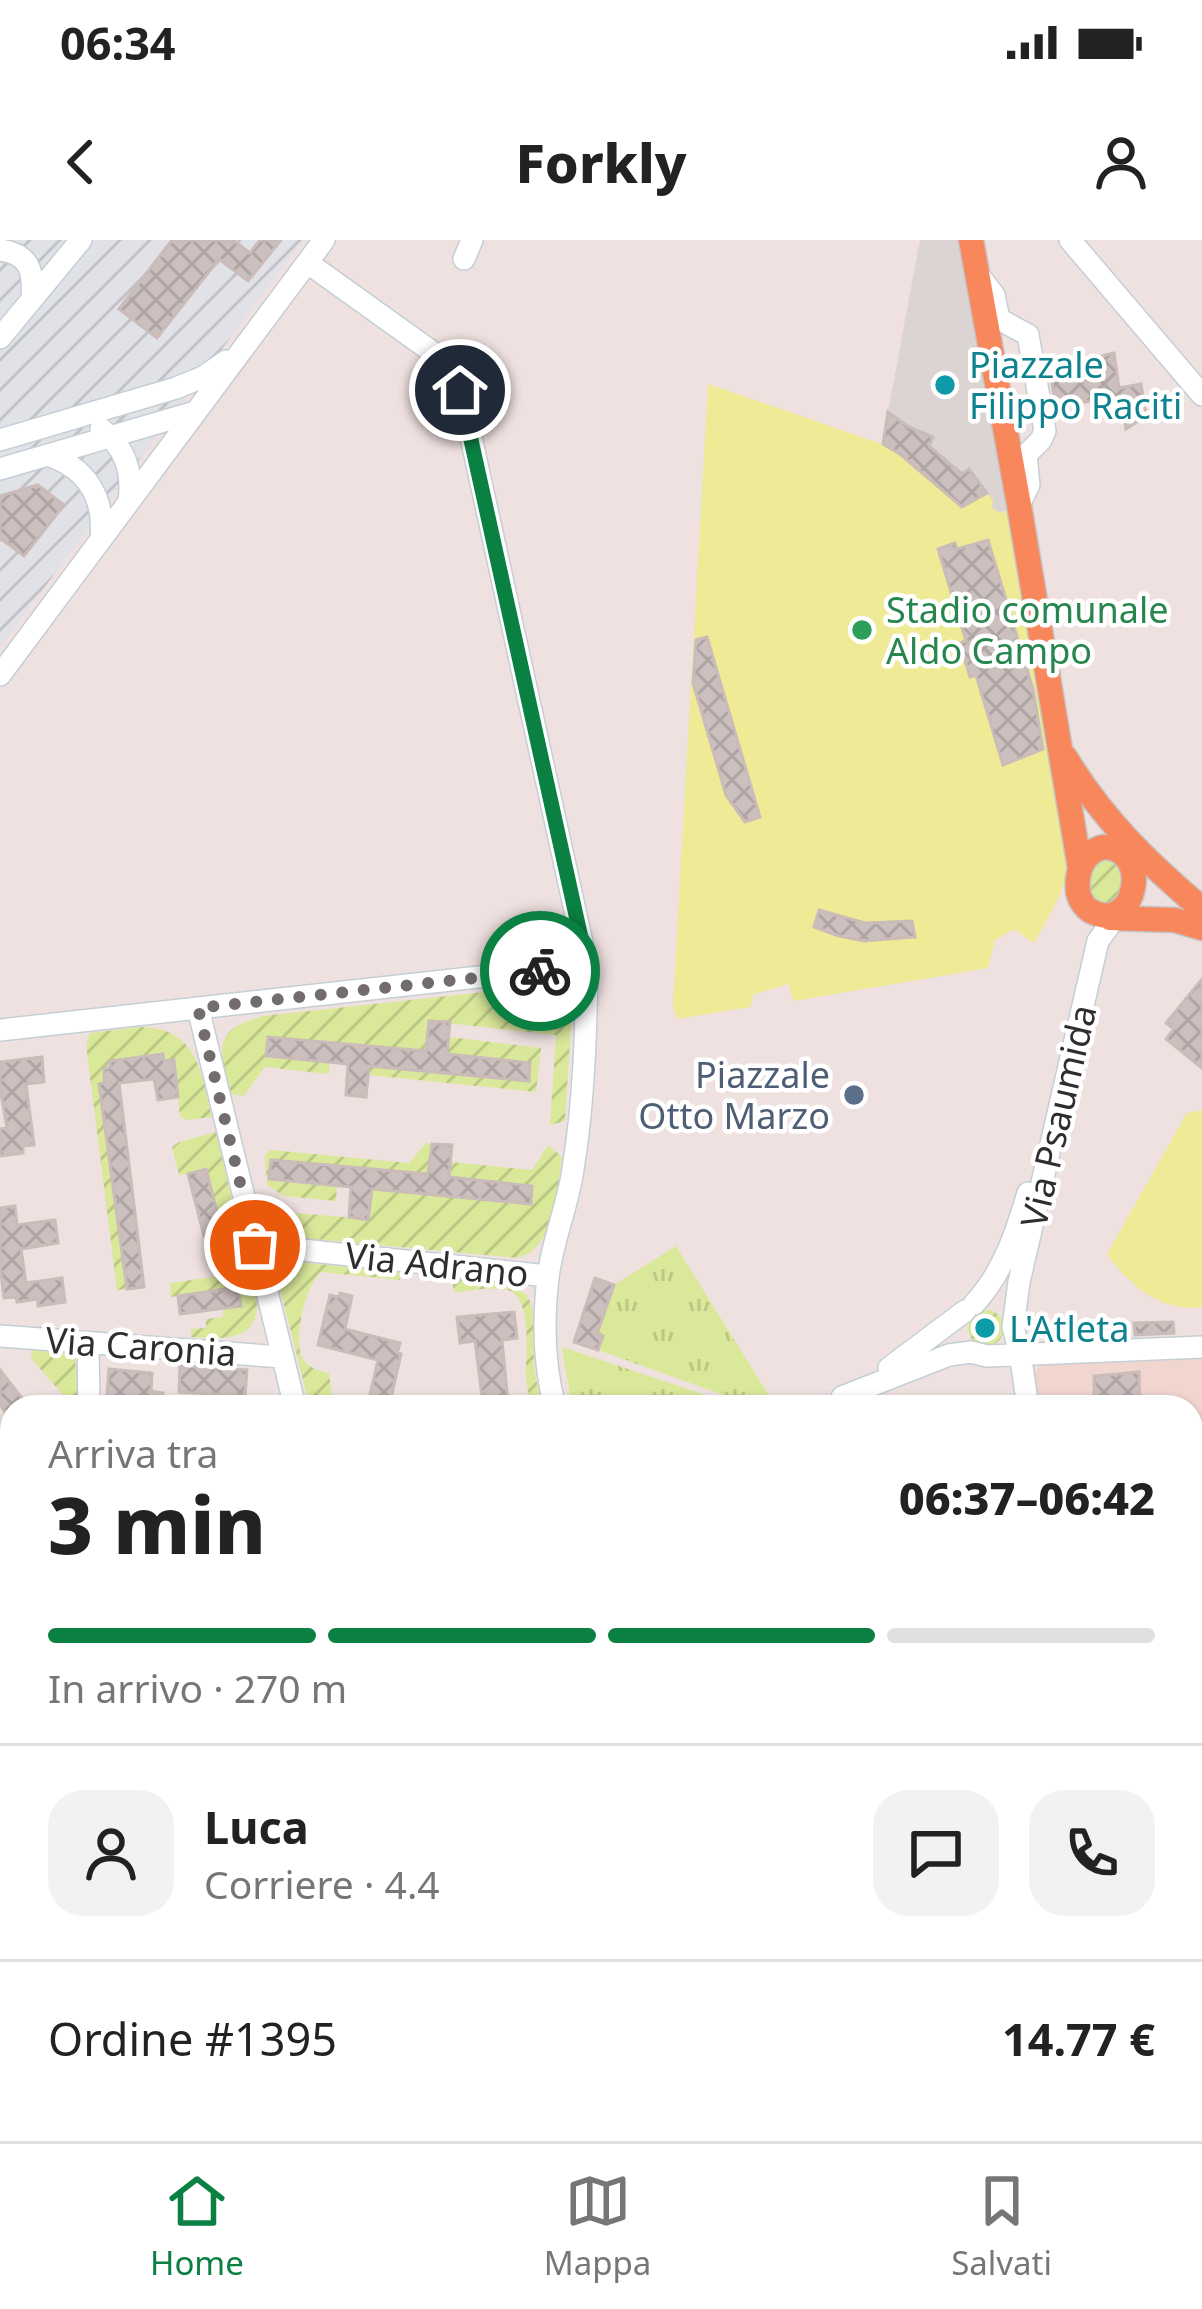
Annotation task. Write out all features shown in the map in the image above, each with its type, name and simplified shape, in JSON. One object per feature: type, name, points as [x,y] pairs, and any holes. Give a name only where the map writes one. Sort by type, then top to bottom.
[{"type":"main road","points":[[970,240],[1080,868],[1103,911]]},
{"type":"main road","points":[[1060,750],[1129,852],[1202,909]]},
{"type":"main road","points":[[1080,868],[1094,849],[1108,846],[1129,852]]},
{"type":"main road","points":[[1103,911],[1125,907],[1132,893],[1129,852]]},
{"type":"main road","points":[[1103,911],[1202,928]]},
{"type":"street","points":[[2,249],[36,240]]},
{"type":"street","points":[[0,338],[81,240]]},
{"type":"street","points":[[0,675],[324,240]]},
{"type":"street","points":[[1070,240],[1202,395]]},
{"type":"street","points":[[2,249],[18,254],[28,265],[34,278],[32,298]]},
{"type":"street","points":[[308,263],[456,369],[587,965],[586,1047],[573,1171],[548,1276],[545,1340],[552,1395]]},
{"type":"street","points":[[977,273],[994,295],[999,319],[1028,335],[1045,431],[1026,455],[1029,485],[1019,505]]},
{"type":"street","points":[[0,440],[176,388],[203,377],[241,351]]},
{"type":"street","points":[[0,469],[196,412]]},
{"type":"street","points":[[77,418],[111,437],[126,460],[129,502]]},
{"type":"street","points":[[47,455],[76,469],[96,493],[101,539]]},
{"type":"street","name":"Via Psaumida","points":[[844,1395],[909,1356],[991,1285],[1029,1190],[1088,934],[1103,911]]},
{"type":"street","name":"Via Psaumida","points":[[1013,1327],[1019,1282],[1103,911]]},
{"type":"street","points":[[0,1030],[587,965]]},
{"type":"street","points":[[198,1008],[292,1395]]},
{"type":"street","name":"Via Adrano","points":[[255,1245],[548,1276]]},
{"type":"street","points":[[1026,1395],[1020,1352],[1008,1313],[996,1303],[969,1307],[960,1317],[958,1333],[971,1352],[979,1355],[1020,1352],[1202,1347]]},
{"type":"street","points":[[995,1354],[1008,1343],[1013,1327]]},
{"type":"street","name":"Via Caronia","points":[[0,1336],[282,1357]]},
{"type":"street","points":[[88,1343],[89,1395]]},
{"type":"street","points":[[849,1395],[949,1355],[971,1352]]},
{"type":"shaded area","points":[[0,240],[303,240],[0,647]]},
{"type":"shaded area","name":"Piazzale Filippo Raciti","points":[[920,240],[971,240],[1011,513],[992,508],[987,493],[962,507],[900,454],[909,427],[888,412]]},
{"type":"shaded area","name":"Stadio comunale Aldo Campo","points":[[708,384],[882,444],[888,412],[909,427],[900,454],[961,507],[987,493],[1011,513],[1071,857],[1061,892],[1034,943],[1014,929],[995,940],[988,968],[793,1001],[789,984],[754,994],[750,1007],[676,1019],[673,1004]]},
{"type":"shaded area","points":[[1202,1110],[1202,1307],[1188,1308],[1148,1294],[1107,1254],[1187,1113]]},
{"type":"shaded area","points":[[1202,1359],[1202,1395],[1037,1395],[1034,1373],[1041,1365]]},
{"type":"green space","points":[[1097,856],[1121,861],[1122,896],[1105,907],[1090,895],[1088,882]]},
{"type":"green space","points":[[541,986],[560,993],[572,1011],[565,1121],[550,1125],[556,1035],[429,1021],[426,1051],[269,1037],[330,1062],[329,1074],[265,1067],[244,1096],[231,1094],[223,1044],[234,1028],[263,1016]]},
{"type":"green space","points":[[158,1029],[185,1043],[199,1068],[212,1117],[186,1120],[180,1116],[174,1061],[164,1061],[163,1055],[110,1061],[104,1070],[105,1083],[100,1084],[127,1289],[117,1290],[86,1045],[90,1033]]},
{"type":"green space","points":[[449,1037],[541,1048],[536,1092],[368,1075],[369,1066],[529,1080],[530,1063],[447,1054]]},
{"type":"green space","points":[[216,1132],[238,1227],[222,1231],[206,1170],[179,1175],[172,1147]]},
{"type":"green space","points":[[426,1143],[432,1144],[428,1174],[337,1185],[336,1201],[284,1196],[267,1185],[265,1155],[271,1150],[409,1163]]},
{"type":"green space","points":[[548,1145],[562,1157],[552,1217],[540,1243],[517,1258],[304,1238],[276,1224],[257,1199],[282,1212],[368,1219],[372,1189],[531,1203],[532,1186],[449,1177],[451,1162],[532,1170]]},
{"type":"green space","points":[[676,1246],[769,1395],[724,1395],[598,1350],[603,1337],[597,1334],[614,1285]]},
{"type":"green space","points":[[281,1264],[399,1272],[400,1280],[321,1272],[310,1288],[302,1313],[300,1350],[308,1365],[329,1373],[332,1395],[307,1395],[276,1273]]},
{"type":"green space","points":[[249,1272],[257,1310],[248,1328],[231,1337],[191,1337],[191,1329],[206,1328],[206,1319],[223,1317],[223,1308],[241,1306],[238,1288],[171,1297],[170,1283]]},
{"type":"green space","points":[[451,1277],[507,1283],[527,1295],[533,1310],[539,1395],[528,1392],[526,1326],[520,1301],[503,1289],[454,1292]]},
{"type":"green space","points":[[986,1310],[999,1315],[1004,1328],[999,1341],[986,1346],[973,1341],[968,1328],[973,1315]]},
{"type":"green space","points":[[562,1347],[706,1395],[570,1395]]},
{"type":"green space","points":[[32,1350],[75,1355],[78,1395],[63,1395],[31,1358]]},
{"type":"building","points":[[172,240],[233,240],[250,253],[260,240],[281,240],[248,281],[219,259],[157,338],[119,309]]},
{"type":"building","points":[[1114,353],[1119,388],[1141,384],[1146,416],[1126,429],[1123,411],[1093,416],[1091,401],[1056,406],[1049,368]]},
{"type":"building","points":[[888,412],[933,437],[929,446],[962,474],[969,469],[987,493],[962,507],[883,444]]},
{"type":"building","points":[[38,485],[64,505],[24,556],[0,538],[0,496]]},
{"type":"building","points":[[988,540],[1033,689],[1043,749],[1003,765],[976,675],[970,677],[960,643],[966,641],[938,549]]},
{"type":"building","points":[[707,637],[760,817],[745,822],[726,795],[693,683],[696,640]]},
{"type":"building","points":[[819,910],[865,923],[912,921],[915,937],[864,941],[839,936],[814,927]]},
{"type":"building","points":[[1202,979],[1202,1068],[1166,1039],[1174,1029],[1166,1023]]},
{"type":"building","points":[[429,1021],[450,1022],[447,1054],[530,1063],[529,1081],[369,1066],[366,1097],[346,1095],[348,1064],[266,1056],[268,1037],[426,1051]]},
{"type":"building","points":[[163,1054],[164,1061],[174,1060],[178,1097],[158,1100],[154,1079],[119,1083],[144,1287],[127,1289],[99,1084],[104,1083],[104,1069],[110,1061]]},
{"type":"building","points":[[42,1057],[44,1082],[26,1084],[34,1145],[23,1146],[23,1153],[0,1156],[0,1129],[7,1128],[0,1062]]},
{"type":"building","points":[[432,1144],[452,1145],[449,1177],[532,1186],[531,1204],[372,1189],[368,1220],[349,1217],[351,1187],[269,1179],[271,1160],[428,1174]]},
{"type":"building","points":[[206,1169],[222,1231],[204,1236],[188,1174]]},
{"type":"building","points":[[15,1206],[17,1225],[55,1220],[58,1243],[21,1249],[26,1283],[62,1278],[65,1302],[38,1306],[38,1299],[17,1302],[16,1297],[4,1298],[0,1208]]},
{"type":"building","points":[[595,1278],[614,1285],[597,1334],[603,1336],[598,1350],[574,1342]]},
{"type":"building","points":[[238,1287],[241,1306],[180,1314],[178,1296]]},
{"type":"building","points":[[340,1293],[352,1296],[345,1329],[400,1343],[392,1395],[370,1395],[378,1360],[318,1345],[330,1295],[339,1297]]},
{"type":"building","points":[[514,1312],[517,1338],[502,1340],[507,1395],[482,1395],[475,1341],[460,1343],[457,1317]]},
{"type":"building","points":[[1173,1322],[1174,1333],[1135,1335],[1134,1323]]},
{"type":"building","points":[[180,1366],[247,1370],[245,1395],[179,1392]]},
{"type":"building","points":[[109,1369],[152,1373],[151,1391],[163,1393],[163,1395],[107,1395]]},
{"type":"building","points":[[0,1370],[20,1395],[0,1395]]},
{"type":"building","points":[[1139,1372],[1140,1395],[1094,1395],[1094,1376]]},
{"type":"way so far","points":[[255,1245],[198,1008],[540,971]]},
{"type":"place","name":"Piazzale Filippo Raciti","points":[[945,385]]},
{"type":"place","name":"Stadio comunale Aldo Campo","points":[[862,630]]},
{"type":"place","name":"Piazzale Otto Marzo","points":[[854,1095]]},
{"type":"place","name":"L'Atleta","points":[[985,1328]]},
{"type":"route","points":[[460,390],[587,965],[540,971]]}]
